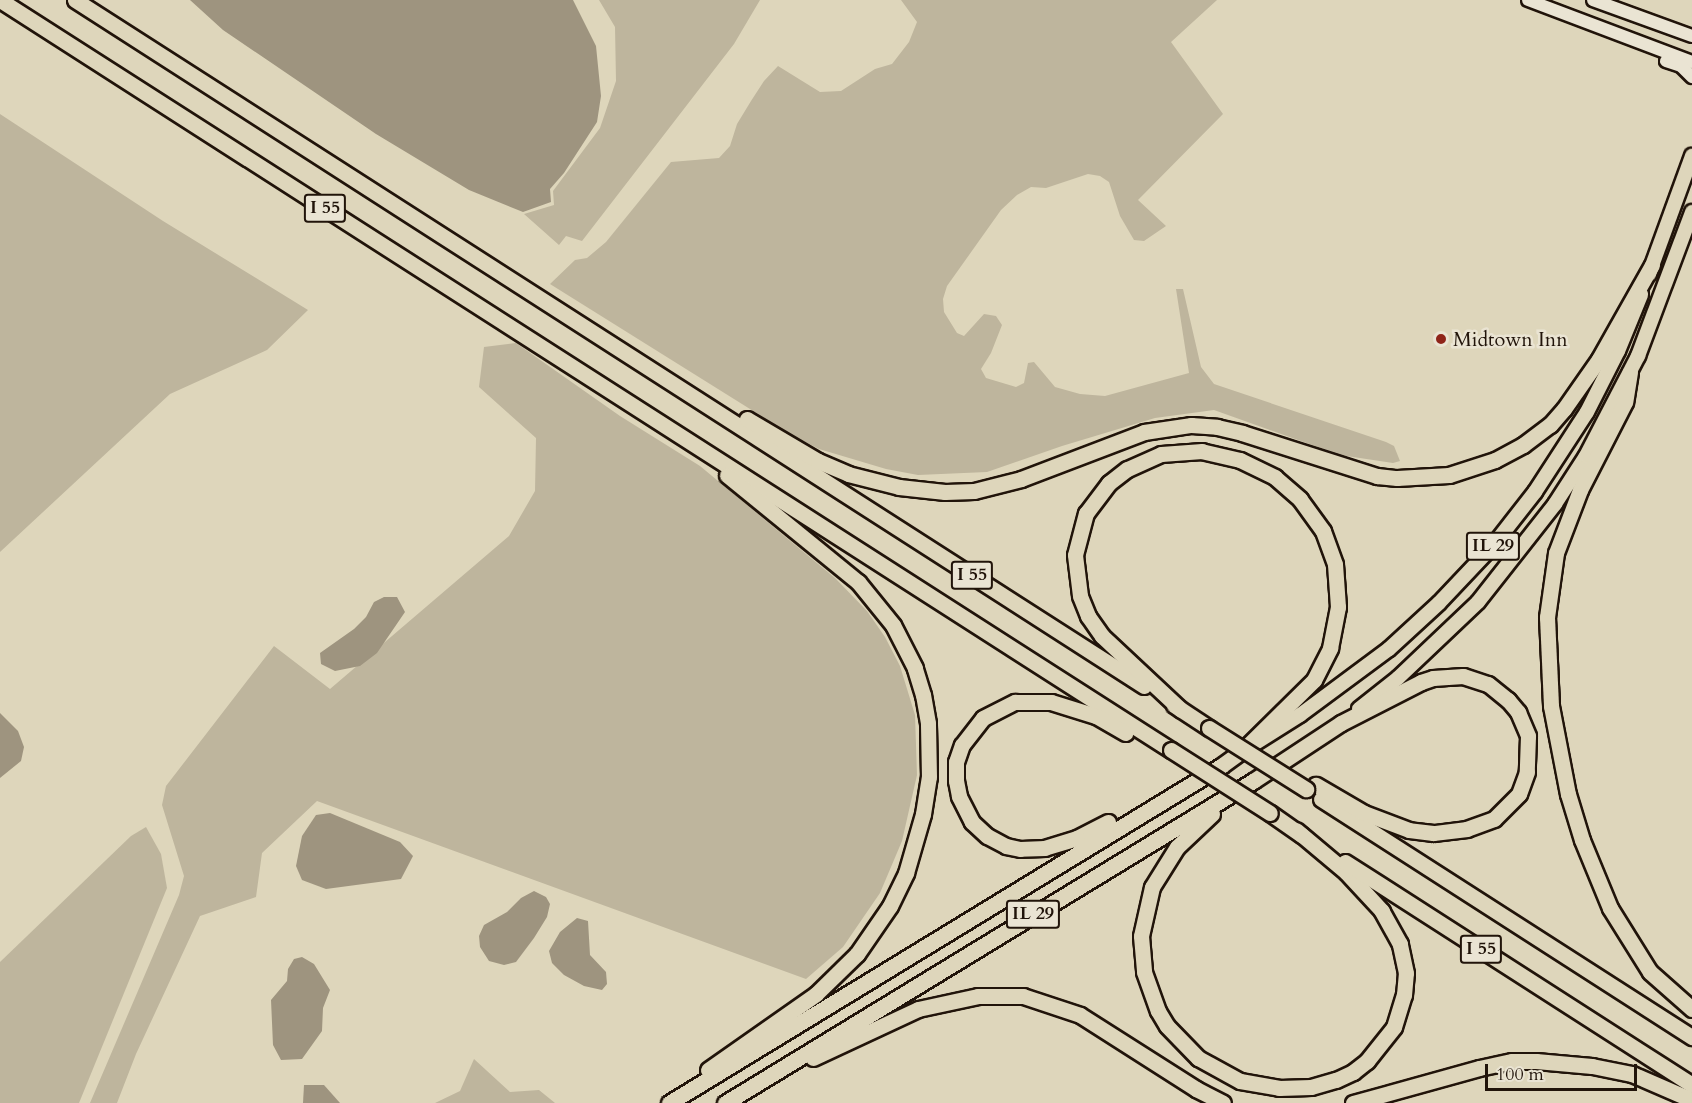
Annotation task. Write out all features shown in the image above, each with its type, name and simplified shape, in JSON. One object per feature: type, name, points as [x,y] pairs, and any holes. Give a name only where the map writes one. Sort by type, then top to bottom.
[{"type":"highway","name":"I 55","points":[[0,0],[650,415],[1169,752],[1270,813],[1692,1085]]},
{"type":"highway","name":"I 55","points":[[75,0],[678,386],[724,405],[738,419],[1181,710],[1262,762],[1311,787],[1692,1037]]},
{"type":"highway","points":[[738,419],[848,474],[917,489],[975,491],[1021,479],[1144,432],[1191,425],[1217,427],[1242,433],[1377,476],[1397,478],[1449,475],[1495,460],[1522,446],[1550,424],[1564,409],[1599,359],[1652,265]]},
{"type":"highway","points":[[1630,372],[1625,402],[1580,490],[1556,553],[1547,617],[1551,706],[1568,794],[1582,840],[1610,908],[1650,972],[1692,1009]]},
{"type":"highway","points":[[1181,710],[1119,653],[1093,622],[1080,596],[1075,555],[1086,513],[1109,483],[1127,469],[1161,454],[1202,451],[1257,466],[1300,499],[1323,531],[1335,564],[1338,583],[1335,627],[1324,661],[1314,680],[1242,751]]},
{"type":"highway","points":[[668,1103],[724,1057],[816,994],[857,954],[890,906],[906,873],[923,814],[929,777],[928,723],[923,695],[915,668],[893,625],[858,582],[704,452]]},
{"type":"highway","points":[[1311,787],[1389,824],[1409,830],[1452,832],[1481,826],[1504,811],[1519,794],[1527,772],[1528,736],[1518,712],[1497,691],[1476,680],[1449,676],[1427,680],[1341,723]]},
{"type":"highway","points":[[1145,811],[1121,814],[1077,838],[1045,849],[1020,849],[1006,846],[987,836],[972,822],[959,796],[956,762],[962,745],[983,718],[1015,702],[1035,700],[1051,702],[1096,716],[1169,752]]},
{"type":"highway","name":"IL 29","points":[[725,1103],[1253,781],[1341,723]]},
{"type":"highway","name":"IL 29","points":[[668,1103],[1242,751]]},
{"type":"highway","points":[[1253,781],[1194,829],[1165,862],[1147,902],[1141,951],[1150,993],[1158,1011],[1176,1037],[1198,1058],[1220,1073],[1251,1084],[1279,1088],[1311,1087],[1336,1080],[1353,1072],[1367,1061],[1394,1027],[1404,995],[1406,973],[1400,944],[1382,911],[1346,872],[1296,830]]},
{"type":"highway","points":[[756,1084],[918,1009],[952,1000],[999,995],[1023,996],[1080,1015],[1196,1089],[1223,1103]]},
{"type":"highway","points":[[1353,1103],[1512,1061],[1592,1066],[1632,1074],[1692,1100]]},
{"type":"main road","points":[[1528,0],[1692,62]]},
{"type":"main road","points":[[1593,0],[1688,33]]},
{"type":"main road","points":[[1641,43],[1660,59],[1681,66],[1692,77]]},
{"type":"main road","name":"IL 29","points":[[1242,751],[1300,715],[1380,657],[1439,603],[1492,547],[1535,492],[1587,412],[1618,351],[1692,156]]},
{"type":"main road","name":"IL 29","points":[[1341,723],[1426,653],[1502,574],[1537,530],[1580,465],[1630,372],[1692,212]]},
{"type":"shaded area","points":[[190,0],[573,0],[596,46],[601,96],[597,122],[564,173],[550,189],[551,202],[523,212],[469,190],[376,134],[223,30]]},
{"type":"shaded area","points":[[599,0],[760,0],[734,44],[582,241],[566,236],[559,245],[524,214],[554,205],[553,191],[600,128],[616,81],[615,27]]},
{"type":"shaded area","points":[[901,0],[1217,0],[1171,42],[1223,114],[1138,200],[1166,226],[1144,241],[1134,240],[1120,216],[1109,182],[1100,176],[1088,174],[1046,188],[1031,187],[1017,195],[1001,210],[947,286],[943,299],[944,312],[957,333],[964,336],[984,314],[996,316],[1002,325],[991,353],[981,369],[986,378],[1016,387],[1024,383],[1028,363],[1034,362],[1055,387],[1080,394],[1105,396],[1189,373],[1176,289],[1183,289],[1201,367],[1214,384],[1386,442],[1394,446],[1400,461],[1393,463],[1340,455],[1214,410],[1155,418],[1062,446],[987,472],[918,475],[886,469],[819,449],[790,434],[550,284],[575,260],[587,258],[606,242],[671,162],[719,158],[730,146],[737,124],[751,101],[764,81],[778,66],[820,92],[841,91],[875,69],[892,64],[909,42],[917,22]]},
{"type":"shaded area","points":[[0,114],[163,221],[308,310],[267,350],[170,394],[0,552]]},
{"type":"shaded area","points":[[516,343],[620,416],[700,466],[835,578],[867,611],[885,637],[900,666],[915,715],[917,775],[902,841],[880,893],[843,947],[806,979],[317,801],[262,853],[256,897],[200,916],[136,1054],[117,1103],[90,1103],[179,895],[184,876],[162,805],[166,786],[274,646],[330,689],[509,536],[535,491],[536,438],[479,387],[484,347]]},
{"type":"shaded area","points":[[384,597],[397,597],[405,612],[377,653],[360,666],[335,671],[321,664],[320,653],[354,629],[366,617],[374,602]]},
{"type":"shaded area","points":[[0,713],[18,731],[24,747],[21,761],[0,778]]},
{"type":"shaded area","points":[[330,813],[400,842],[413,856],[401,879],[326,889],[302,880],[296,866],[302,836],[316,815]]},
{"type":"shaded area","points":[[146,827],[161,854],[167,888],[79,1103],[0,1103],[0,962],[131,836]]},
{"type":"shaded area","points":[[534,891],[546,897],[550,904],[547,917],[534,938],[516,962],[504,965],[489,961],[480,947],[479,936],[484,925],[507,912],[521,898]]},
{"type":"shaded area","points":[[577,918],[588,921],[590,955],[606,972],[607,984],[602,990],[584,986],[564,975],[552,963],[549,951],[560,932]]},
{"type":"shaded area","points":[[302,957],[314,964],[330,990],[323,1008],[322,1031],[302,1059],[281,1060],[273,1045],[271,1000],[287,981],[288,969],[294,959]]},
{"type":"shaded area","points":[[474,1059],[510,1092],[539,1090],[555,1103],[435,1103],[460,1091]]},
{"type":"shaded area","points":[[304,1085],[324,1085],[340,1103],[303,1103]]},
{"type":"place","name":"Midtown Inn","points":[[1441,339]]}]
